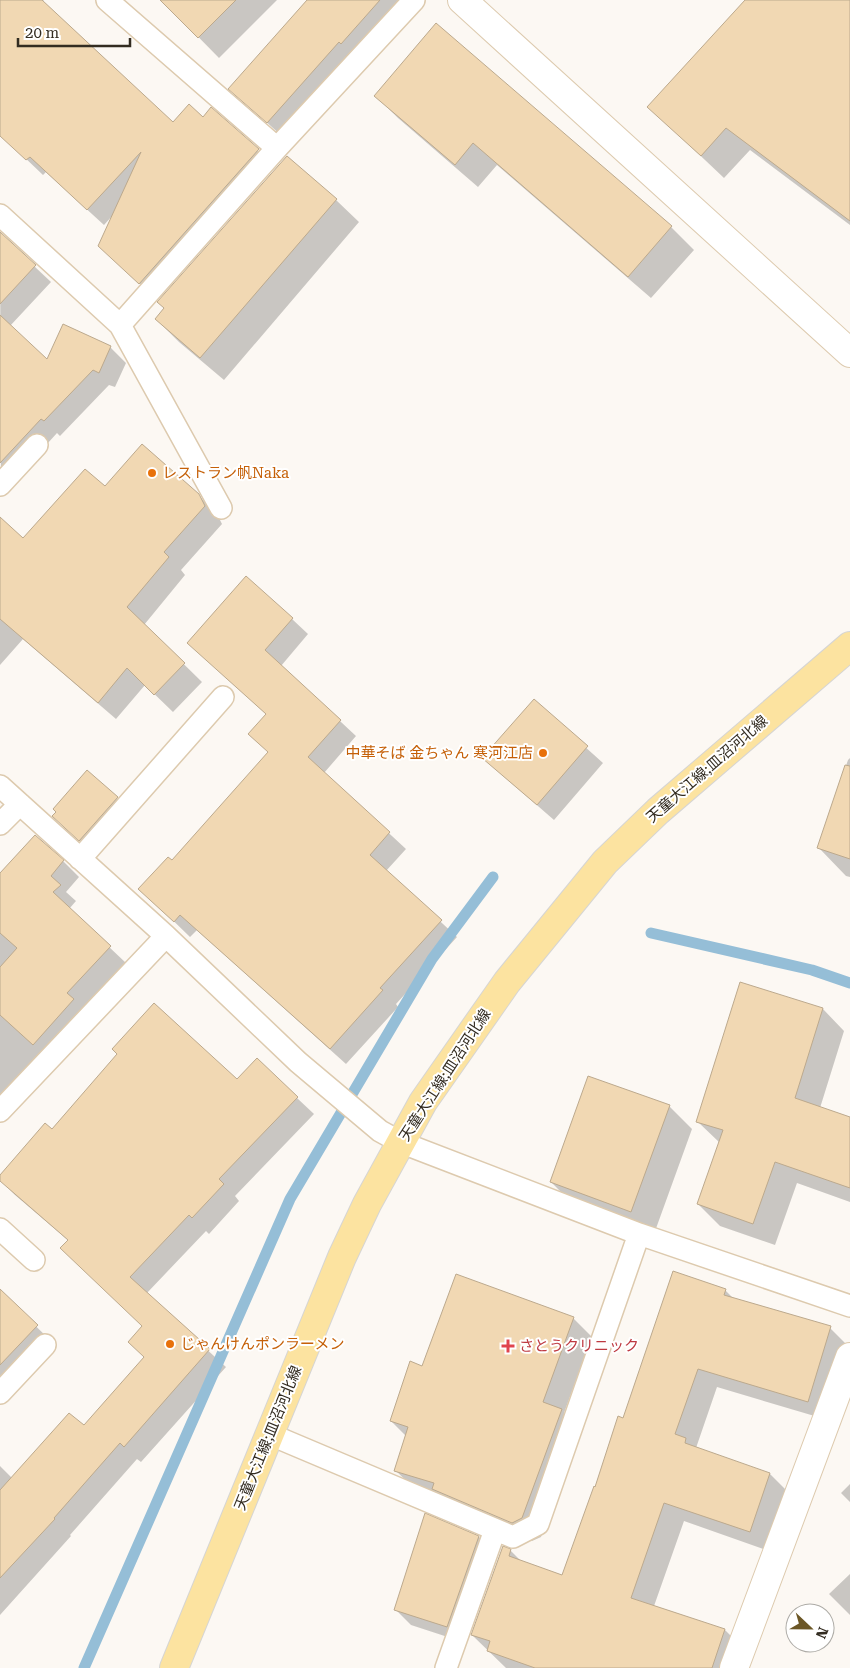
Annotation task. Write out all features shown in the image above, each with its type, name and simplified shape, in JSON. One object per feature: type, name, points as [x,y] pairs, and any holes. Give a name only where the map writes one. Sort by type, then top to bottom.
[{"type":"main road","name":"天童大江線;皿沼河北線","points":[[174,1668],[342,1257],[367,1204],[390,1136],[423,1102],[507,982],[605,862],[658,811],[850,646]]},
{"type":"street","points":[[462,0],[850,354]]},
{"type":"street","points":[[734,1668],[850,1357]]},
{"type":"lane","points":[[107,0],[277,148]]},
{"type":"lane","points":[[120,325],[277,148],[414,0]]},
{"type":"lane","points":[[0,215],[120,325],[221,508]]},
{"type":"lane","points":[[0,485],[37,446]]},
{"type":"lane","points":[[80,859],[223,697]]},
{"type":"lane","points":[[0,786],[166,936],[298,1062],[390,1136],[639,1234],[850,1306]]},
{"type":"lane","points":[[0,824],[20,804]]},
{"type":"lane","points":[[0,1111],[166,936]]},
{"type":"lane","points":[[0,1228],[34,1260]]},
{"type":"lane","points":[[269,1434],[513,1537],[538,1524],[639,1234]]},
{"type":"lane","points":[[0,1393],[45,1345]]},
{"type":"lane","points":[[446,1668],[495,1530]]},
{"type":"building","points":[[0,0],[42,0],[173,122],[189,104],[203,117],[211,107],[259,149],[139,284],[98,246],[141,152],[87,210],[30,157],[26,160],[0,136]]},
{"type":"building","points":[[160,0],[236,0],[198,38]]},
{"type":"building","points":[[307,0],[380,0],[341,44],[339,42],[267,123],[228,89]]},
{"type":"building","points":[[745,0],[850,0],[850,221],[726,128],[701,156],[647,107]]},
{"type":"building","points":[[436,23],[672,226],[628,277],[473,143],[455,165],[374,96]]},
{"type":"building","points":[[287,156],[337,199],[200,358],[155,319],[164,308],[157,302]]},
{"type":"building","points":[[0,232],[36,265],[0,304]]},
{"type":"building","points":[[0,315],[47,359],[63,324],[111,346],[99,373],[93,370],[44,421],[41,419],[0,463]]},
{"type":"building","points":[[142,444],[199,494],[205,506],[164,552],[169,557],[127,607],[185,663],[154,695],[127,668],[98,703],[0,619],[0,517],[23,538],[85,469],[105,486]]},
{"type":"building","points":[[246,576],[293,618],[265,650],[341,720],[308,757],[390,832],[370,855],[442,920],[380,988],[383,990],[330,1049],[180,915],[174,922],[138,889],[168,857],[172,860],[268,752],[248,734],[266,714],[187,643]]},
{"type":"building","points":[[534,699],[588,746],[537,805],[482,758]]},
{"type":"building","points":[[845,765],[850,766],[850,859],[817,848]]},
{"type":"building","points":[[87,770],[118,797],[79,841],[52,816],[56,812],[53,809]]},
{"type":"building","points":[[35,835],[64,860],[51,876],[61,885],[53,892],[111,946],[67,993],[74,999],[33,1045],[0,1015],[0,967],[17,948],[0,933],[0,873]]},
{"type":"building","points":[[740,982],[823,1008],[795,1098],[850,1117],[850,1188],[775,1162],[753,1224],[697,1204],[723,1130],[696,1122]]},
{"type":"building","points":[[154,1003],[237,1079],[257,1058],[298,1097],[219,1179],[224,1184],[192,1218],[189,1215],[130,1277],[210,1349],[124,1447],[120,1443],[55,1519],[0,1578],[0,1490],[69,1413],[84,1425],[144,1357],[128,1342],[142,1326],[60,1248],[68,1240],[0,1181],[0,1175],[45,1123],[52,1129],[117,1054],[112,1049]]},
{"type":"building","points":[[588,1076],[670,1105],[631,1212],[550,1182]]},
{"type":"building","points":[[673,1271],[726,1289],[724,1295],[831,1326],[808,1402],[698,1369],[675,1434],[686,1438],[685,1443],[770,1473],[750,1532],[664,1503],[631,1598],[725,1629],[712,1668],[535,1668],[487,1651],[490,1641],[471,1635],[503,1546],[511,1549],[509,1556],[562,1575],[595,1487],[618,1416],[623,1418]]},
{"type":"building","points":[[456,1274],[574,1317],[543,1402],[562,1409],[522,1518],[512,1523],[432,1489],[434,1483],[394,1471],[408,1427],[390,1421],[410,1361],[422,1366]]},
{"type":"building","points":[[0,1289],[38,1325],[0,1365]]},
{"type":"building","points":[[425,1513],[479,1536],[447,1627],[394,1610]]},
{"type":"waterway","points":[[84,1668],[290,1199],[432,959],[493,877]]},
{"type":"waterway","points":[[651,933],[812,970],[850,983]]},
{"type":"place","name":"レストラン帆Naka","points":[[152,473]]},
{"type":"place","name":"中華そば 金ちゃん 寒河江店","points":[[543,753]]},
{"type":"place","name":"じゃんけんポンラーメン","points":[[170,1344]]},
{"type":"place","name":"さとうクリニック","points":[[508,1346]]}]
